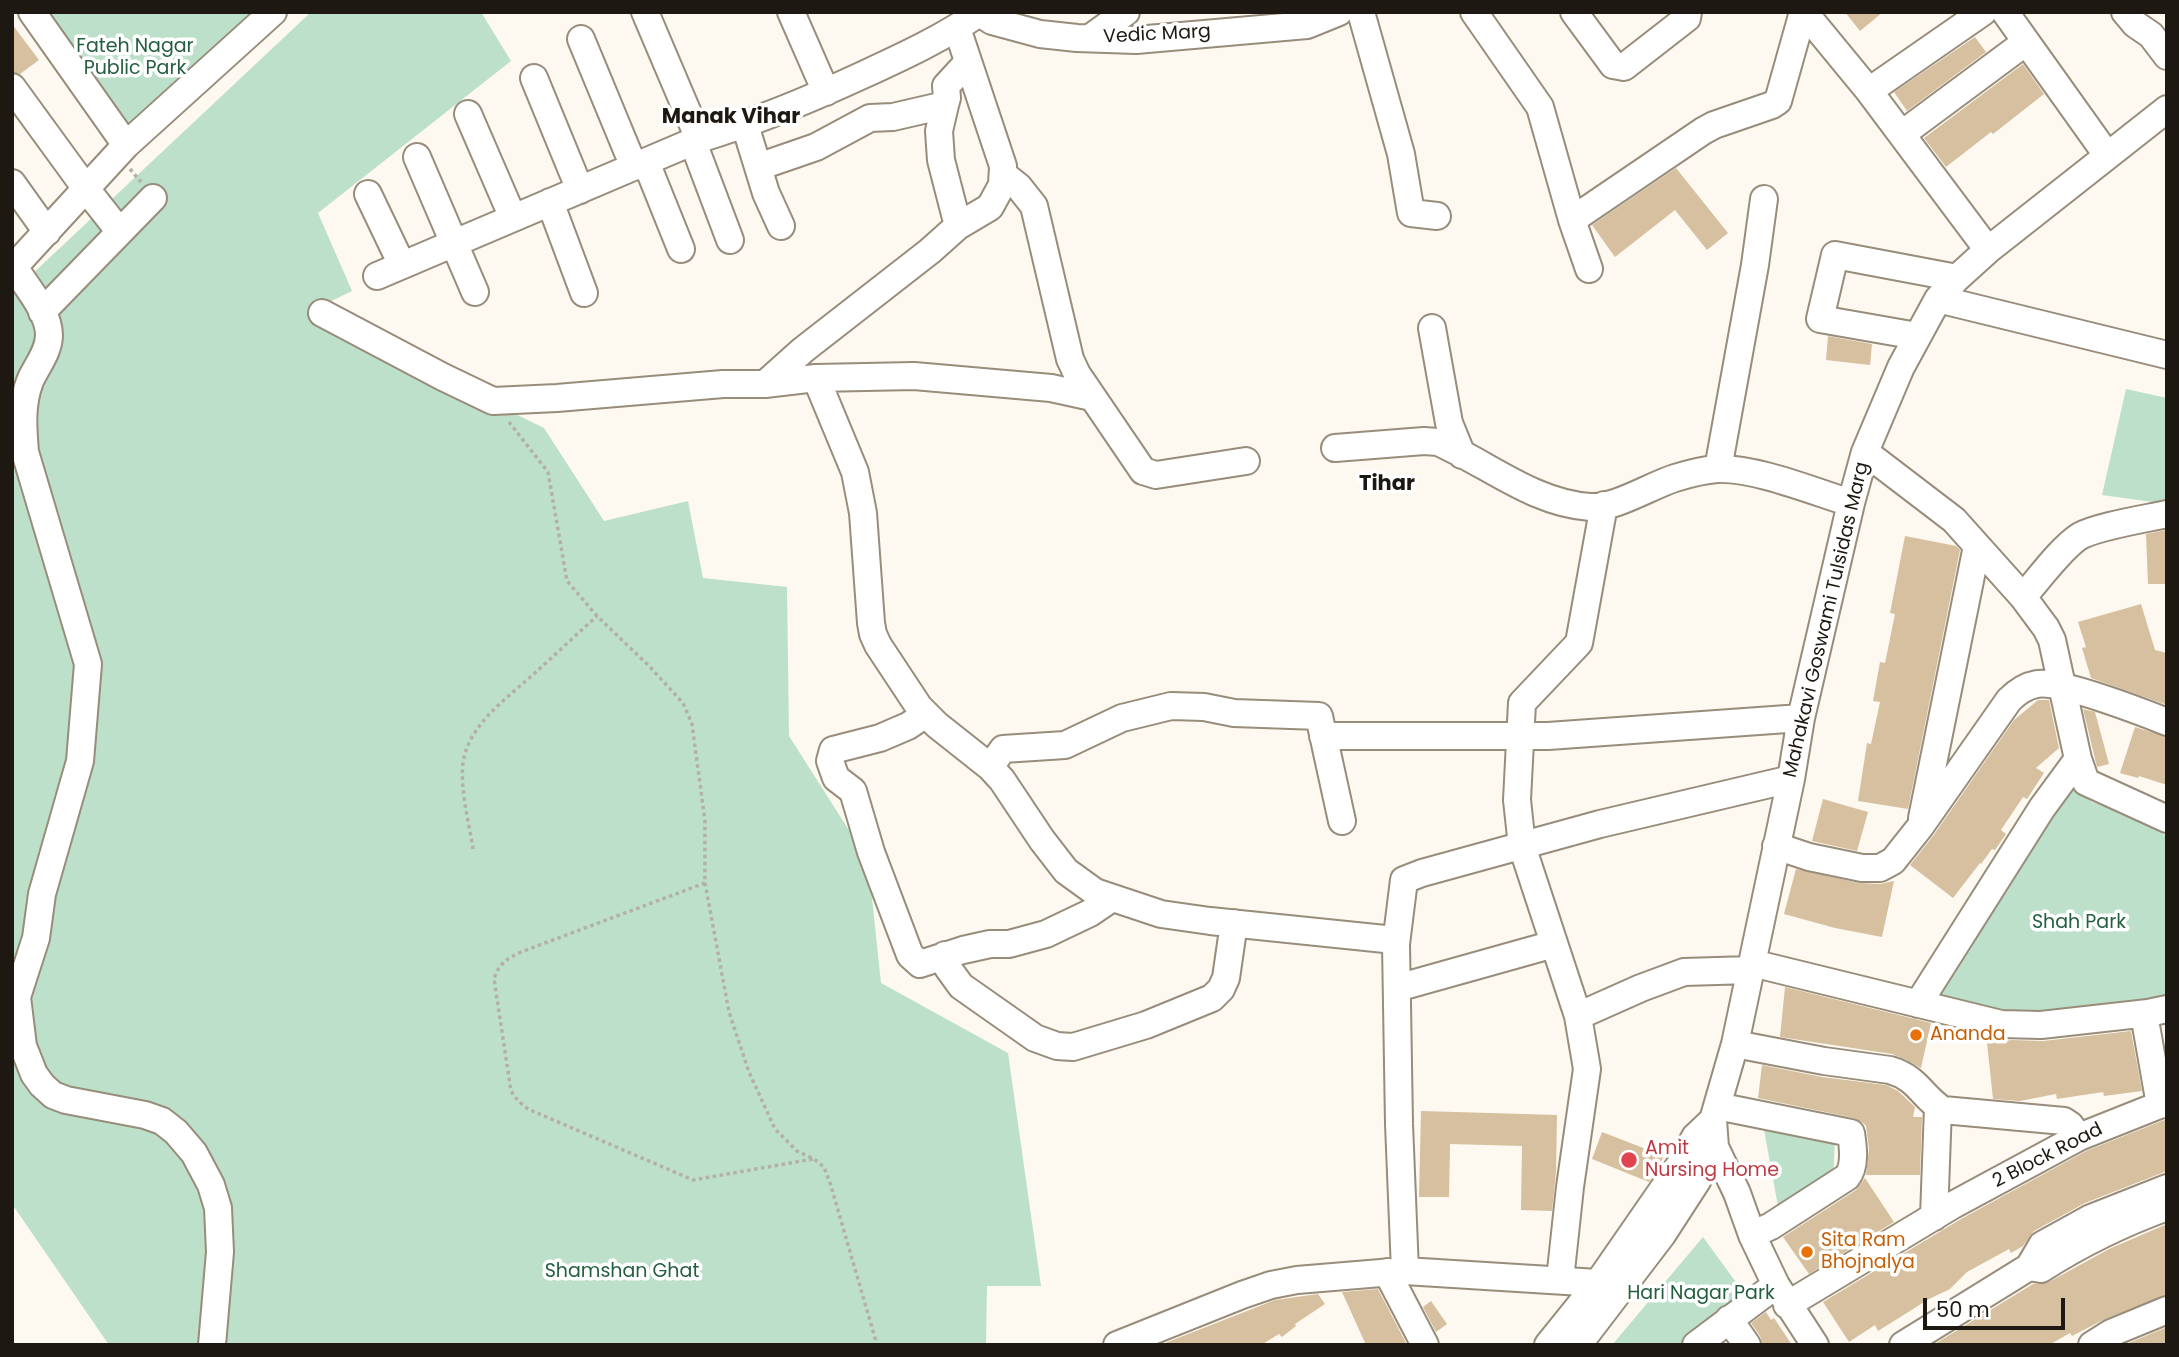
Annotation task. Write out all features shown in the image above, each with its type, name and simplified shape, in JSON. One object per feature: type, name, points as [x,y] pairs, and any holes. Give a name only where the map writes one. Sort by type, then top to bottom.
[{"type":"street","points":[[32,12],[122,150]]},
{"type":"street","points":[[212,1345],[220,1232],[218,1208],[211,1185],[194,1153],[176,1132],[162,1121],[53,1095],[34,1074],[23,1046],[17,997],[36,938],[42,894],[79,761],[88,664],[25,452],[22,422],[24,402],[30,382],[47,349],[49,335],[42,312],[13,268],[122,150],[273,12]]},
{"type":"street","points":[[645,12],[696,140],[730,240]]},
{"type":"street","points":[[791,12],[827,92]]},
{"type":"street","points":[[1090,38],[1126,12]]},
{"type":"street","name":"Vedic Marg","points":[[971,18],[1040,34],[1136,40],[1307,25],[1339,12]]},
{"type":"street","points":[[1361,12],[1401,154],[1411,213],[1437,216]]},
{"type":"street","points":[[1474,12],[1540,107],[1589,269]]},
{"type":"street","points":[[1574,12],[1613,65],[1624,67],[1687,18],[1688,12]]},
{"type":"street","points":[[1572,220],[1703,131],[1772,105],[1778,100],[1804,12]]},
{"type":"street","points":[[1804,12],[1869,91],[1988,250]]},
{"type":"street","points":[[1869,91],[1983,12]]},
{"type":"street","points":[[2005,12],[2108,155]]},
{"type":"street","points":[[2126,12],[2135,24],[2148,24],[2167,56]]},
{"type":"street","points":[[377,276],[696,140],[745,125],[827,92],[930,44],[971,18]]},
{"type":"street","points":[[765,384],[803,350],[958,226],[990,207],[1002,185],[1004,175],[968,62],[971,18]]},
{"type":"street","points":[[581,39],[681,249]]},
{"type":"street","points":[[1902,134],[2026,42]]},
{"type":"street","points":[[958,226],[941,160],[939,131],[947,98],[946,86],[968,62]]},
{"type":"street","points":[[534,78],[580,190]]},
{"type":"street","points":[[12,87],[120,232]]},
{"type":"street","points":[[758,167],[816,148],[870,118],[893,117],[945,105]]},
{"type":"street","name":"Mahakavi Goswami Tulsidas Marg","points":[[1715,1147],[1715,1113],[1735,1044],[1791,779],[1801,718],[1851,503],[1865,452],[1900,367],[1938,299],[1957,278],[1988,250],[2167,109]]},
{"type":"street","points":[[468,114],[513,218]]},
{"type":"street","points":[[745,125],[766,193],[781,226]]},
{"type":"street","points":[[417,158],[475,292]]},
{"type":"street","points":[[1004,175],[1019,187],[1034,206],[1070,359],[1077,374],[1141,468],[1147,474],[1156,475],[1246,461]]},
{"type":"street","points":[[12,183],[47,232]]},
{"type":"street","points":[[368,194],[402,265]]},
{"type":"street","points":[[42,312],[153,198]]},
{"type":"street","points":[[1718,469],[1755,265],[1764,199]]},
{"type":"street","points":[[550,202],[583,293]]},
{"type":"street","points":[[1917,336],[1820,319],[1835,255],[1957,278]]},
{"type":"street","points":[[1938,299],[2167,355]]},
{"type":"street","points":[[322,313],[493,401],[695,385],[765,384],[817,377],[914,376],[1051,388],[1092,397]]},
{"type":"street","points":[[1432,328],[1449,423],[1462,455]]},
{"type":"street","points":[[817,377],[855,472],[863,513],[873,634],[908,692],[926,714],[1002,780],[1036,832],[1066,871],[1095,892],[1161,914],[1385,939],[1396,944]]},
{"type":"street","points":[[1335,448],[1438,442],[1537,494],[1582,506],[1605,505],[1677,477],[1718,469],[1744,471],[1851,503]]},
{"type":"street","points":[[1865,452],[1954,520],[2023,597],[2046,628],[2052,640],[2078,759],[2088,785],[2167,820]]},
{"type":"street","points":[[1560,1280],[1587,1069],[1578,1016],[1522,846],[1517,800],[1521,703],[1579,643],[1605,505]]},
{"type":"street","points":[[2023,597],[2080,536],[2167,514]]},
{"type":"street","points":[[1920,827],[1977,546]]},
{"type":"street","points":[[1776,846],[1809,857],[1862,869],[1880,868],[1893,861],[2009,700],[2033,684],[2061,686],[2167,722]]},
{"type":"street","points":[[990,767],[1003,749],[1065,745],[1122,718],[1171,706],[1204,707],[1234,713],[1319,716],[1342,821]]},
{"type":"street","points":[[926,714],[908,726],[880,738],[833,750],[830,761],[836,778],[853,791],[871,852],[910,955],[920,964],[990,944],[1009,944],[1046,934],[1090,913],[1112,898]]},
{"type":"street","points":[[1324,736],[1567,735],[1801,718]]},
{"type":"street","points":[[1918,1004],[2042,808],[2078,759]]},
{"type":"street","points":[[1425,1345],[1396,1271],[1396,944],[1404,880],[1600,824],[1791,779]]},
{"type":"street","points":[[945,955],[948,968],[961,986],[1035,1038],[1057,1046],[1073,1047],[1146,1025],[1212,998],[1221,989],[1226,978],[1234,923]]},
{"type":"street","points":[[1397,988],[1554,944]]},
{"type":"street","points":[[1578,1016],[1684,972],[1751,967],[2017,1026],[2155,1011],[2163,1104]]},
{"type":"street","points":[[1735,1044],[1899,1072],[1915,1082],[1938,1107],[1951,1112],[2064,1121],[2079,1137]]},
{"type":"street","name":"2 Block Road","points":[[1696,1345],[1729,1319],[1934,1217],[2079,1137],[2163,1104]]},
{"type":"street","points":[[1934,1217],[1938,1107]]},
{"type":"street","points":[[1715,1113],[1851,1133],[1852,1166],[1847,1177],[1752,1236]]},
{"type":"street","name":"Mahakavi Goswami Tulsidas Marg","points":[[1548,1345],[1598,1283],[1679,1166],[1695,1137],[1715,1113]]},
{"type":"street","points":[[1715,1147],[1737,1193],[1752,1236],[1781,1295],[1815,1345]]},
{"type":"street","points":[[1578,1345],[1662,1235],[1697,1181],[1715,1147]]},
{"type":"street","points":[[1903,1345],[2029,1266],[2042,1245],[2091,1219],[2167,1188]]},
{"type":"street","points":[[2029,1266],[2041,1269],[2067,1252],[2137,1218],[2167,1207]]},
{"type":"street","points":[[1117,1345],[1241,1295],[1297,1280],[1396,1271],[1598,1283]]},
{"type":"street","points":[[2092,1345],[2112,1333],[2167,1310]]},
{"type":"street","points":[[1729,1319],[1747,1345]]},
{"type":"path","points":[[122,150],[153,198]]},
{"type":"path","points":[[493,401],[548,472],[567,581],[597,616],[683,702],[692,724],[705,821],[705,883],[729,1012],[750,1072],[775,1129],[797,1151],[824,1167],[877,1345]]},
{"type":"path","points":[[473,849],[464,796],[463,763],[469,744],[481,725],[502,704],[597,616]]},
{"type":"path","points":[[705,883],[521,952],[502,962],[494,979],[511,1091],[528,1109],[693,1180],[814,1159]]},
{"type":"green space","name":"Fateh Nagar Public Park","points":[[46,12],[259,12],[126,126]]},
{"type":"green space","name":"Shamshan Ghat","points":[[311,12],[481,12],[511,61],[318,213],[352,291],[323,305],[356,336],[544,428],[604,521],[688,501],[703,578],[787,587],[789,736],[868,860],[881,983],[1008,1053],[1041,1286],[987,1286],[986,1345],[109,1345],[12,1204],[12,293]]},
{"type":"green space","points":[[2126,389],[2167,398],[2167,504],[2102,495]]},
{"type":"green space","name":"Shah Park","points":[[2069,782],[2092,802],[2146,821],[2167,837],[2167,1000],[2003,1016],[1924,996]]},
{"type":"green space","points":[[1762,1119],[1835,1139],[1833,1181],[1780,1217]]},
{"type":"green space","name":"Hari Nagar Park","points":[[1703,1237],[1749,1300],[1693,1345],[1612,1345]]},
{"type":"building","points":[[1845,12],[1883,12],[1860,31]]},
{"type":"building","points":[[12,24],[39,60],[20,74],[12,72]]},
{"type":"building","points":[[1975,37],[1986,52],[1907,111],[1894,92]]},
{"type":"building","points":[[2023,64],[2044,94],[1946,167],[1924,138]]},
{"type":"building","points":[[1676,168],[1728,233],[1707,250],[1675,210],[1615,257],[1592,225]]},
{"type":"building","points":[[1828,336],[1872,344],[1870,365],[1826,360]]},
{"type":"building","points":[[2167,530],[2167,584],[2148,584],[2146,534]]},
{"type":"building","points":[[1905,536],[1956,546],[1960,550],[1908,809],[1858,801],[1867,743],[1871,744],[1880,702],[1873,701],[1880,662],[1885,663],[1895,614],[1890,613]]},
{"type":"building","points":[[2141,604],[2155,650],[2167,653],[2167,705],[2091,678],[2082,648],[2086,647],[2078,622]]},
{"type":"building","points":[[2038,700],[2049,700],[2059,748],[2036,768],[2044,773],[2027,799],[2023,797],[2001,830],[2006,834],[1953,898],[1910,865],[2014,720]]},
{"type":"building","points":[[2083,709],[2095,712],[2109,764],[2097,767]]},
{"type":"building","points":[[2135,727],[2167,737],[2167,785],[2120,773]]},
{"type":"building","points":[[1823,799],[1868,812],[1857,851],[1812,841]]},
{"type":"building","points":[[1796,869],[1859,883],[1880,884],[1894,881],[1882,937],[1784,914]]},
{"type":"building","points":[[1785,987],[1931,1023],[1921,1068],[1892,1054],[1780,1037]]},
{"type":"building","points":[[2131,1031],[2142,1091],[2104,1096],[2103,1092],[2057,1099],[2056,1094],[2020,1101],[1993,1099],[1987,1043],[2012,1040],[2043,1041]]},
{"type":"building","points":[[1762,1065],[1822,1077],[1886,1085],[1898,1091],[1915,1107],[1913,1117],[1922,1117],[1920,1175],[1866,1175],[1869,1149],[1866,1126],[1854,1118],[1758,1098]]},
{"type":"building","points":[[1421,1111],[1557,1115],[1552,1211],[1521,1210],[1522,1146],[1450,1144],[1449,1197],[1419,1197]]},
{"type":"building","points":[[2167,1119],[2167,1171],[2085,1203],[2034,1231],[2023,1246],[2011,1253],[2009,1249],[1967,1272],[1950,1289],[1878,1331],[1875,1325],[1849,1342],[1823,1302],[1961,1219],[2086,1151]]},
{"type":"building","points":[[1602,1132],[1664,1156],[1649,1182],[1592,1159]]},
{"type":"building","points":[[1865,1178],[1894,1222],[1809,1274],[1783,1237],[1856,1190]]},
{"type":"building","points":[[2167,1224],[2167,1295],[2105,1319],[2072,1336],[2070,1333],[2049,1345],[1933,1345],[2033,1284],[2049,1282],[2109,1249]]},
{"type":"building","points":[[1378,1289],[1407,1345],[1366,1345],[1342,1292]]},
{"type":"building","points":[[1318,1294],[1325,1304],[1295,1324],[1296,1326],[1282,1337],[1279,1334],[1261,1345],[1160,1345],[1275,1300]]},
{"type":"building","points":[[1431,1301],[1447,1324],[1436,1332],[1423,1307]]},
{"type":"building","points":[[1766,1312],[1771,1320],[1774,1318],[1792,1345],[1763,1345],[1751,1323]]},
{"type":"building","points":[[2167,1327],[2167,1345],[2124,1345]]},
{"type":"place","name":"Ananda","points":[[1916,1035]]},
{"type":"place","name":"Amit Nursing Home","points":[[1629,1160]]},
{"type":"place","name":"Sita Ram Bhojnalya","points":[[1807,1252]]},
{"type":"district","name":"Manak Vihar","points":[[731,118]]},
{"type":"district","name":"Tihar","points":[[1387,485]]}]
